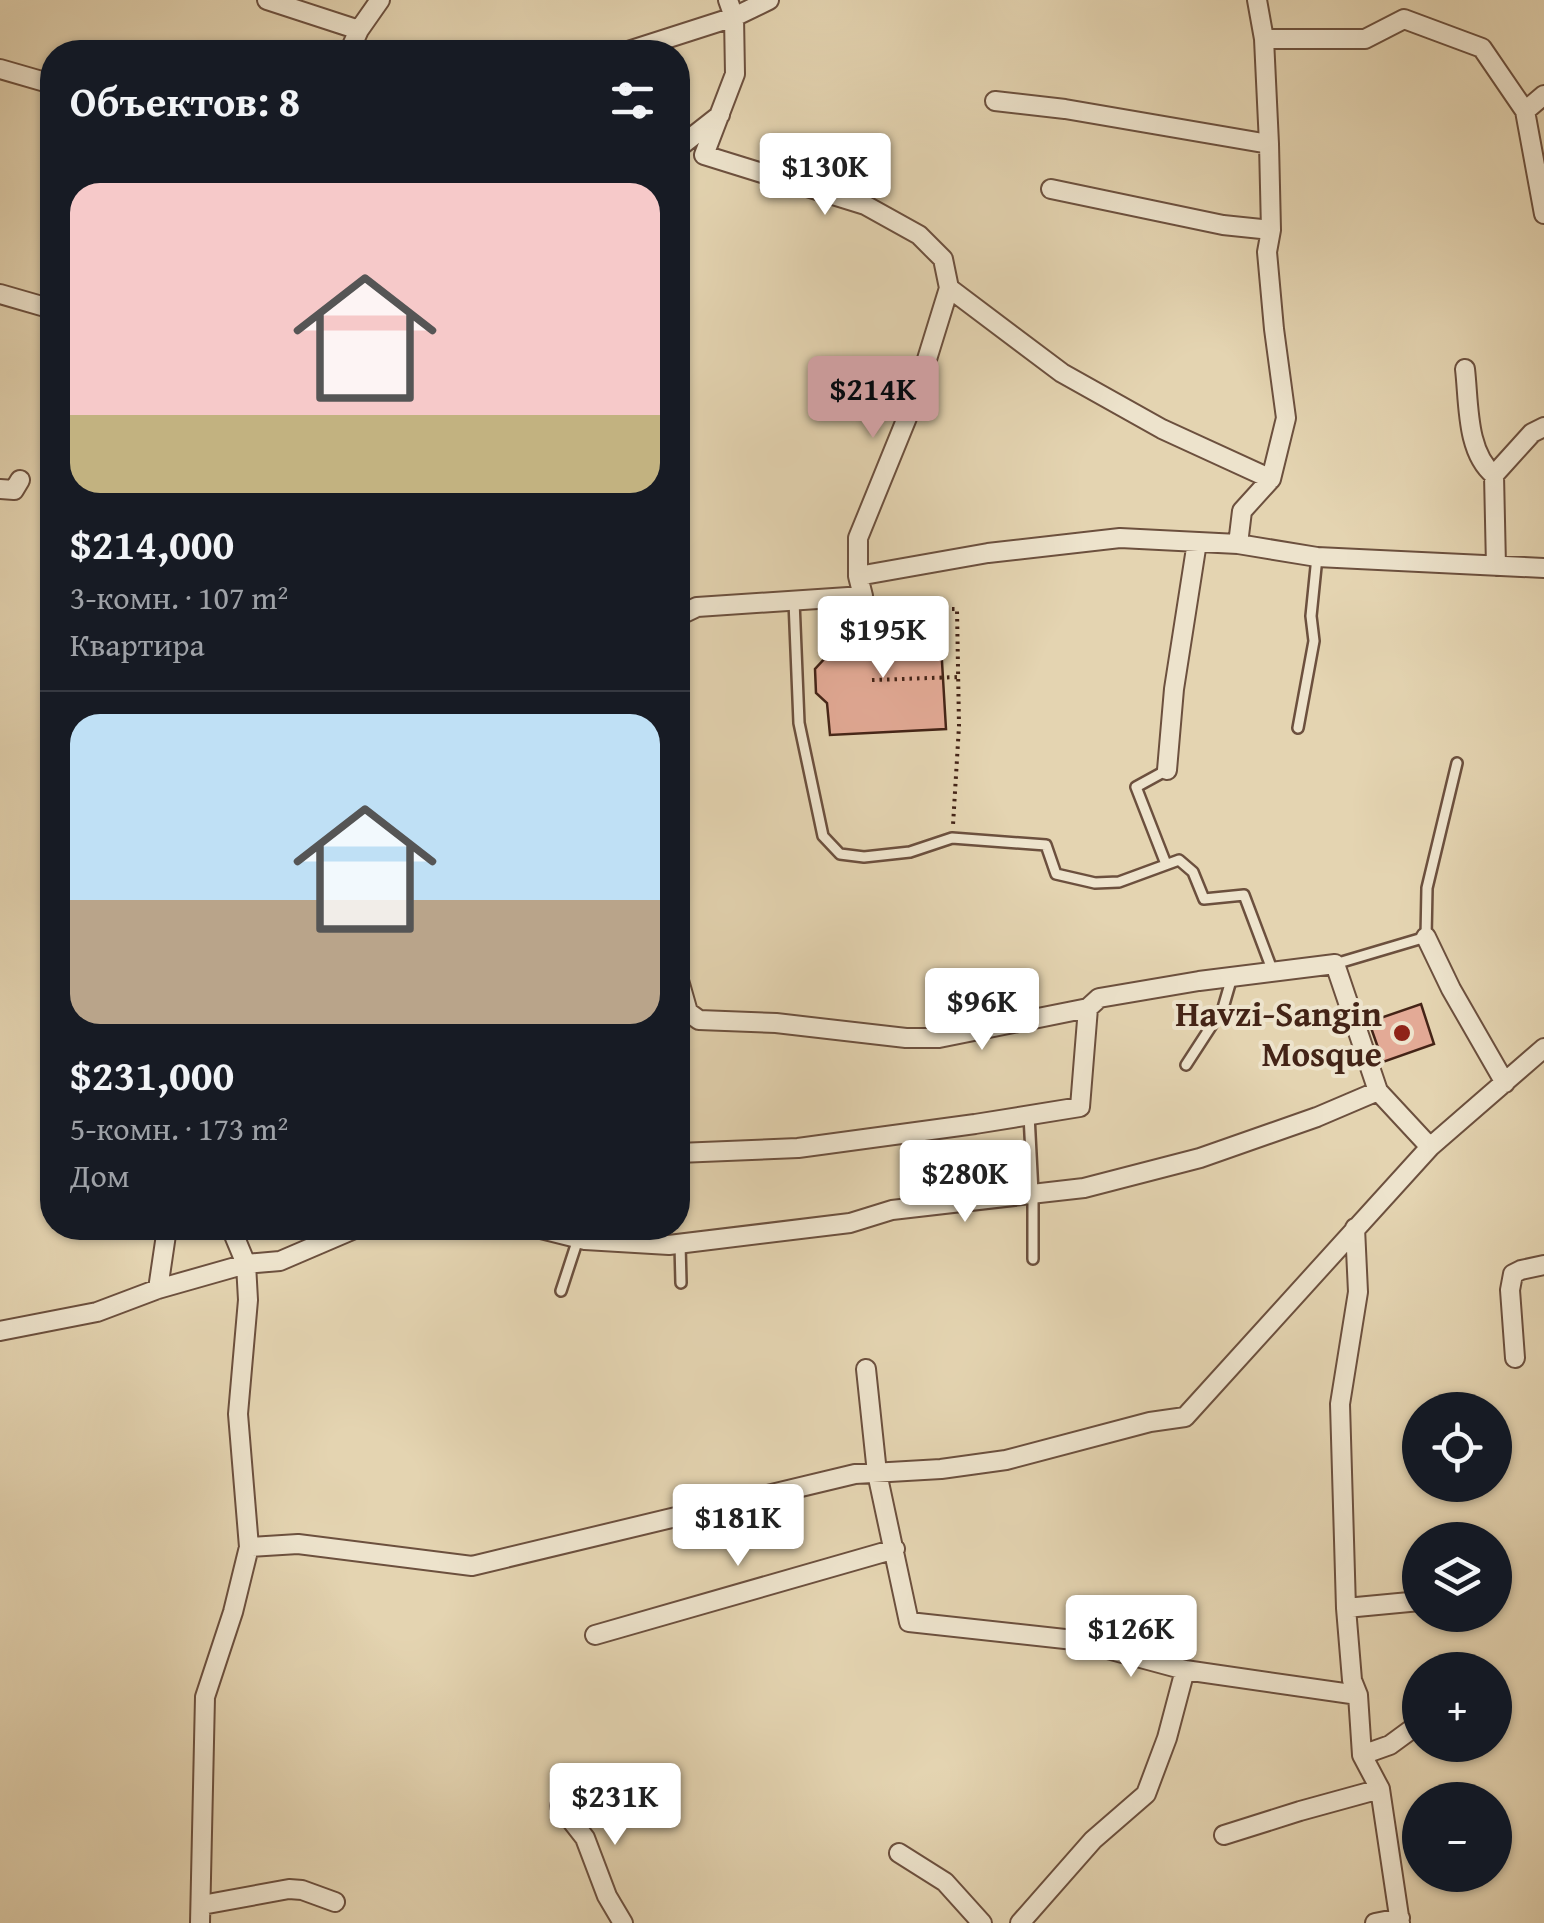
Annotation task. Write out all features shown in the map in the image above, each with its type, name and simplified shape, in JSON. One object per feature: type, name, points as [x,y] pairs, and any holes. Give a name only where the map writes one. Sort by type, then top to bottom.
[{"type":"street","points":[[266,0],[359,30]]},
{"type":"street","points":[[354,40],[380,0]]},
{"type":"street","points":[[654,40],[731,8],[770,0]]},
{"type":"street","points":[[1238,544],[1242,511],[1272,479],[1286,418],[1267,252],[1271,230],[1270,144],[1264,38],[1257,0]]},
{"type":"street","points":[[690,610],[863,596],[858,576],[858,538],[916,398],[949,288],[943,259],[919,235],[866,205],[704,155],[735,74],[731,8]]},
{"type":"street","points":[[1264,38],[1366,38],[1404,19],[1482,48],[1525,112],[1544,214]]},
{"type":"street","points":[[0,69],[40,81]]},
{"type":"street","points":[[1525,112],[1544,95]]},
{"type":"street","points":[[995,100],[1270,144]]},
{"type":"street","points":[[690,138],[720,114]]},
{"type":"street","points":[[1050,189],[1224,225],[1271,230]]},
{"type":"street","points":[[949,288],[1062,373],[1162,429],[1272,479]]},
{"type":"street","points":[[0,294],[40,306]]},
{"type":"street","points":[[1465,369],[1474,437],[1484,466],[1494,475]]},
{"type":"street","points":[[1496,566],[1494,475],[1532,433],[1544,428]]},
{"type":"street","points":[[0,490],[14,490],[20,480]]},
{"type":"street","points":[[858,576],[988,553],[1120,538],[1238,544],[1317,557],[1544,568]]},
{"type":"street","points":[[1166,770],[1174,690],[1198,542]]},
{"type":"street","points":[[1426,937],[1505,1082]]},
{"type":"street","points":[[690,1013],[699,1020],[939,1038],[1088,1008],[1099,998],[1335,964],[1378,1091],[1430,1147]]},
{"type":"street","points":[[690,1152],[798,1148],[1080,1107],[1088,1008]]},
{"type":"street","points":[[249,1547],[298,1544],[472,1566],[855,1474],[1006,1460],[1150,1422],[1185,1417],[1430,1147],[1544,1048]]},
{"type":"street","points":[[593,1240],[680,1244],[850,1223],[892,1210],[1084,1188],[1200,1158],[1378,1091]]},
{"type":"street","points":[[1355,1228],[1358,1292],[1340,1404],[1346,1608],[1362,1755],[1380,1789],[1400,1920],[1375,1923]]},
{"type":"street","points":[[158,1288],[165,1240]]},
{"type":"street","points":[[236,1240],[246,1264],[248,1300],[238,1414],[249,1547],[206,1697],[201,1914],[289,1889],[335,1902]]},
{"type":"street","points":[[0,1331],[97,1312],[158,1288],[246,1264],[280,1261],[329,1240]]},
{"type":"street","points":[[1514,1358],[1510,1290],[1513,1274],[1544,1265]]},
{"type":"street","points":[[866,1369],[876,1473],[909,1622],[1074,1640],[1185,1670],[1358,1695]]},
{"type":"street","points":[[595,1635],[895,1549]]},
{"type":"street","points":[[1346,1608],[1402,1603]]},
{"type":"street","points":[[1020,1923],[1093,1840],[1146,1794],[1167,1738],[1185,1670]]},
{"type":"street","points":[[1362,1755],[1390,1745],[1402,1736]]},
{"type":"street","points":[[1224,1835],[1380,1789]]},
{"type":"street","points":[[560,1806],[586,1838],[607,1896],[623,1923]]},
{"type":"street","points":[[899,1852],[945,1882],[982,1923]]},
{"type":"lane","points":[[1298,728],[1314,641],[1310,616],[1317,557]]},
{"type":"lane","points":[[794,601],[800,723],[823,836],[840,854],[864,857],[910,852],[952,838],[1046,845],[1056,874],[1094,884],[1119,882],[1179,860],[1192,872],[1204,900],[1244,895],[1273,972]]},
{"type":"lane","points":[[1335,964],[1426,937],[1427,888],[1458,763]]},
{"type":"lane","points":[[1166,770],[1136,787],[1166,864]]},
{"type":"lane","points":[[1186,1066],[1223,1008],[1232,977]]},
{"type":"lane","points":[[1029,1115],[1033,1259]]},
{"type":"lane","points":[[561,1291],[578,1240]]},
{"type":"lane","points":[[680,1244],[681,1283]]},
{"type":"path","points":[[863,596],[876,609],[957,610],[959,726],[952,838]]},
{"type":"path","points":[[872,680],[959,677]]},
{"type":"building","points":[[940,628],[946,729],[830,735],[827,703],[816,693],[815,669],[826,657],[824,631]]},
{"type":"building","name":"Havzi-Sangin Mosque","points":[[1421,1004],[1434,1044],[1383,1062],[1369,1022]]},
{"type":"place","name":"Havzi-Sangin Mosque","points":[[1402,1033]]}]
